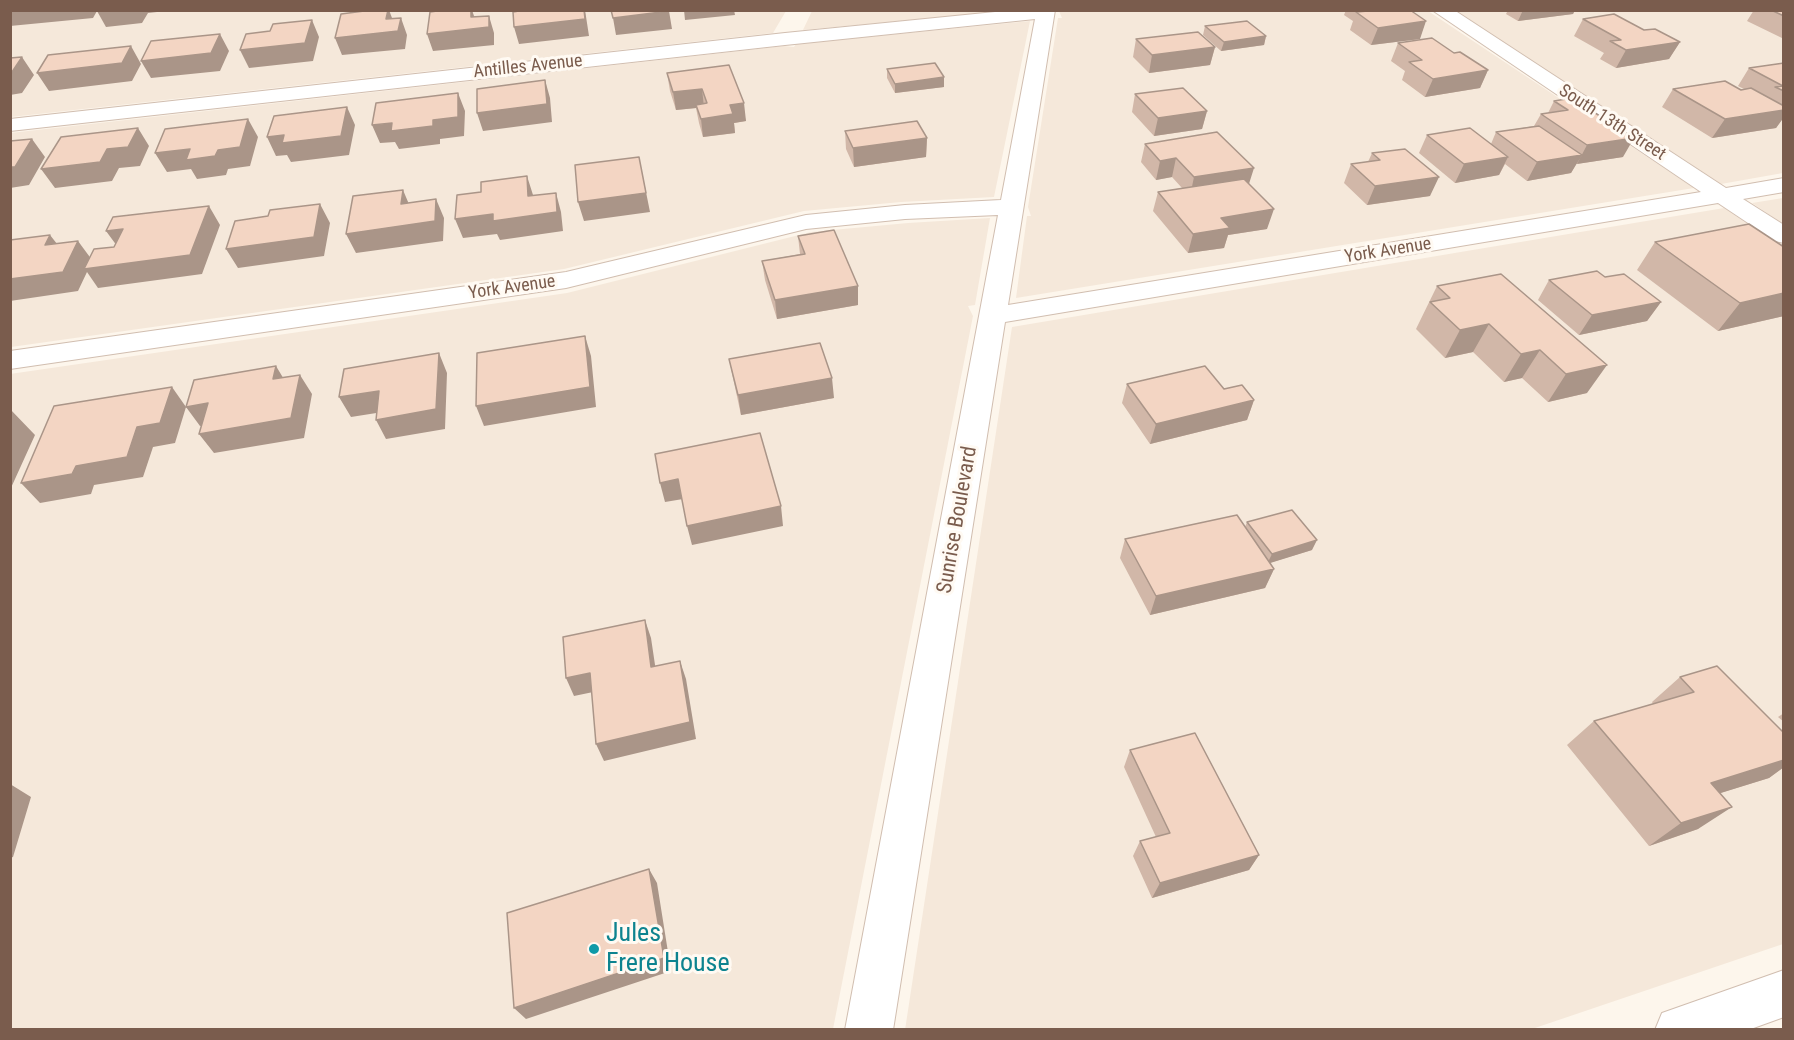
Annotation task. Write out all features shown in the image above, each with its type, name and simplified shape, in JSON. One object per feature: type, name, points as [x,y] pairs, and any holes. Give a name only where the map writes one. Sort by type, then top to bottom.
[{"type":"street","name":"South 13th Street","points":[[1441,10],[1784,236]]},
{"type":"street","name":"Antilles Avenue","points":[[10,125],[1046,12]]},
{"type":"street","name":"Sunrise Boulevard","points":[[869,1029],[1010,207],[1046,12]]},
{"type":"street","points":[[785,39],[794,20]]},
{"type":"street","name":"York Avenue","points":[[993,316],[1784,185]]},
{"type":"street","name":"York Avenue","points":[[10,360],[566,280],[807,222],[905,212],[1010,207]]},
{"type":"street","points":[[1679,1029],[1784,993]]},
{"type":"shaded area","points":[[812,10],[1010,11],[803,30]]},
{"type":"shaded area","points":[[10,11],[786,11],[773,33],[11,117]]},
{"type":"shaded area","points":[[1059,11],[1428,11],[1694,188],[1016,298],[1027,216],[1031,216],[1028,207],[1058,18],[1062,18]]},
{"type":"shaded area","points":[[1455,11],[1783,11],[1783,173],[1721,184]]},
{"type":"shaded area","points":[[1030,21],[994,197],[901,202],[804,211],[564,269],[11,347],[10,133],[784,46],[794,47],[796,44]]},
{"type":"shaded area","points":[[1783,198],[1783,224],[1752,203]]},
{"type":"shaded area","points":[[1724,208],[1783,248],[1783,944],[1532,1029],[905,1030],[1012,327]]},
{"type":"shaded area","points":[[990,218],[975,305],[968,306],[973,316],[833,1029],[11,1029],[10,374],[567,293],[811,232]]},
{"type":"building","points":[[388,10],[386,19],[401,18],[398,31],[335,38],[341,14]]},
{"type":"building","points":[[471,10],[471,17],[489,16],[489,27],[427,34],[430,12]]},
{"type":"building","points":[[584,10],[585,19],[514,27],[513,12]]},
{"type":"building","points":[[611,10],[669,10],[669,11],[613,18]]},
{"type":"building","points":[[1410,10],[1426,21],[1378,28],[1356,12]]},
{"type":"building","points":[[1771,10],[1784,10],[1784,16]]},
{"type":"building","points":[[1614,14],[1644,30],[1655,29],[1680,42],[1626,50],[1610,41],[1621,40],[1583,19]]},
{"type":"building","points":[[312,20],[305,43],[240,50],[246,34],[270,31],[273,24]]},
{"type":"building","points":[[1247,21],[1266,36],[1224,42],[1205,26]]},
{"type":"building","points":[[1198,32],[1215,47],[1152,55],[1136,39]]},
{"type":"building","points":[[220,34],[211,53],[141,61],[151,41]]},
{"type":"building","points":[[1432,38],[1454,53],[1460,52],[1488,70],[1433,79],[1409,62],[1422,60],[1398,43]]},
{"type":"building","points":[[131,46],[122,63],[37,73],[48,55]]},
{"type":"building","points":[[22,57],[10,75],[10,58]]},
{"type":"building","points":[[935,63],[944,77],[895,84],[887,69]]},
{"type":"building","points":[[1784,63],[1784,91],[1775,87],[1783,86],[1749,68]]},
{"type":"building","points":[[729,65],[744,103],[730,105],[733,114],[701,119],[696,105],[707,103],[702,89],[673,92],[667,73]]},
{"type":"building","points":[[545,80],[547,104],[477,113],[477,89]]},
{"type":"building","points":[[1725,81],[1741,90],[1751,88],[1784,106],[1784,110],[1725,119],[1673,89]]},
{"type":"building","points":[[1183,88],[1207,111],[1158,118],[1135,94]]},
{"type":"building","points":[[458,93],[458,117],[433,120],[433,126],[391,131],[392,123],[372,125],[376,103]]},
{"type":"building","points":[[1572,98],[1634,138],[1587,145],[1541,114],[1568,110],[1554,101]]},
{"type":"building","points":[[347,107],[341,136],[282,143],[284,135],[267,137],[274,116]]},
{"type":"building","points":[[248,119],[240,147],[218,150],[215,156],[186,160],[190,149],[155,153],[165,129]]},
{"type":"building","points":[[917,121],[927,138],[853,148],[845,131]]},
{"type":"building","points":[[1539,126],[1582,155],[1537,162],[1496,132]]},
{"type":"building","points":[[138,128],[128,147],[107,149],[100,162],[41,169],[61,137]]},
{"type":"building","points":[[1470,128],[1508,157],[1464,164],[1427,135]]},
{"type":"building","points":[[1217,132],[1254,168],[1194,177],[1176,158],[1160,161],[1145,144]]},
{"type":"building","points":[[32,139],[15,167],[10,167],[10,141]]},
{"type":"building","points":[[1405,149],[1439,177],[1375,186],[1351,164],[1380,160],[1372,153]]},
{"type":"building","points":[[639,157],[646,193],[578,202],[575,165]]},
{"type":"building","points":[[527,176],[528,196],[556,193],[557,212],[493,221],[493,214],[455,219],[457,195],[481,192],[481,182]]},
{"type":"building","points":[[1244,179],[1274,209],[1221,218],[1230,228],[1193,234],[1158,192]]},
{"type":"building","points":[[403,190],[401,204],[436,199],[435,221],[346,234],[353,196]]},
{"type":"building","points":[[320,204],[314,237],[226,249],[235,221],[268,216],[270,210]]},
{"type":"building","points":[[209,206],[190,255],[84,269],[94,249],[114,247],[123,229],[106,231],[113,217]]},
{"type":"building","points":[[1749,224],[1784,247],[1784,293],[1740,303],[1655,242]]},
{"type":"building","points":[[834,230],[858,286],[775,300],[762,261],[805,254],[798,236]]},
{"type":"building","points":[[50,235],[45,245],[78,241],[63,272],[10,279],[10,240]]},
{"type":"building","points":[[1597,271],[1605,277],[1624,274],[1661,302],[1592,315],[1549,280]]},
{"type":"building","points":[[1501,274],[1607,365],[1566,374],[1540,350],[1521,354],[1489,324],[1460,330],[1430,302],[1450,298],[1437,286]]},
{"type":"building","points":[[585,336],[590,387],[476,406],[477,353]]},
{"type":"building","points":[[820,343],[832,378],[738,395],[729,359]]},
{"type":"building","points":[[439,353],[436,409],[376,420],[379,391],[339,397],[344,369]]},
{"type":"building","points":[[276,366],[273,379],[300,375],[291,418],[199,434],[208,403],[186,407],[194,380]]},
{"type":"building","points":[[1205,366],[1224,389],[1242,385],[1254,400],[1156,424],[1127,384]]},
{"type":"building","points":[[172,387],[160,423],[137,427],[127,457],[76,466],[72,474],[21,483],[54,406]]},
{"type":"building","points":[[760,433],[781,506],[687,526],[678,479],[660,483],[655,454]]},
{"type":"building","points":[[1292,510],[1317,540],[1272,554],[1247,522]]},
{"type":"building","points":[[1237,515],[1274,569],[1156,596],[1125,539]]},
{"type":"building","points":[[645,620],[651,667],[680,661],[690,722],[596,744],[590,673],[566,678],[563,637]]},
{"type":"building","points":[[1717,666],[1784,733],[1784,760],[1711,783],[1732,807],[1681,823],[1594,721],[1694,692],[1680,677]]},
{"type":"building","points":[[1195,733],[1259,855],[1160,883],[1140,841],[1170,833],[1130,750]]},
{"type":"building","name":"Jules Frere House","points":[[649,869],[664,958],[514,1008],[507,913]]},
{"type":"place","name":"Jules Frere House","points":[[594,949]]}]
